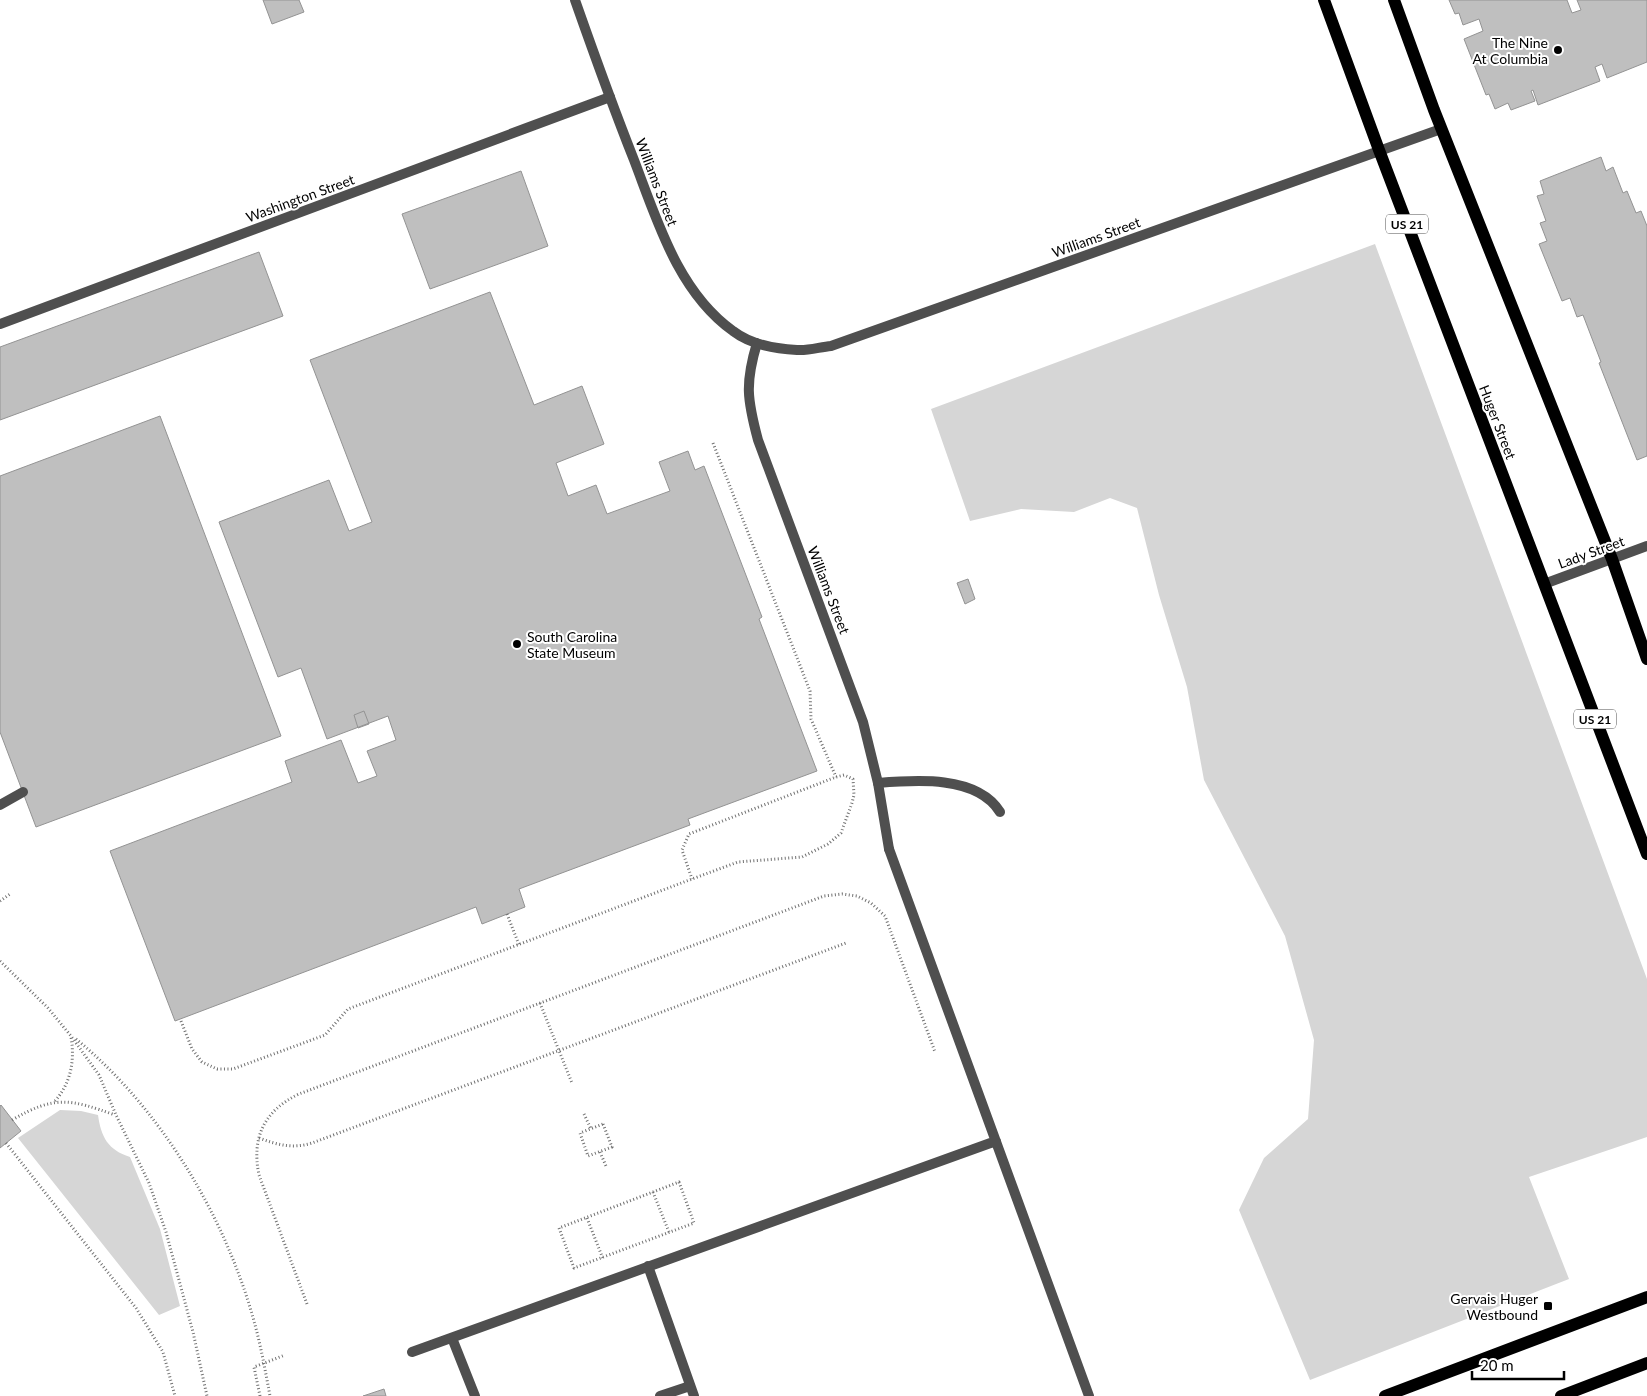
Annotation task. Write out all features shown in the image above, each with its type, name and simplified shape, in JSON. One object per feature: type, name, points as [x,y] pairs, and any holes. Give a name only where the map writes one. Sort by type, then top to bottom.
[{"type":"main road","name":"Huger Street","points":[[1324,0],[1379,150],[1647,853]]},
{"type":"main road","points":[[1394,0],[1441,129],[1612,559],[1647,659]]},
{"type":"main road","points":[[1385,1396],[1647,1297]]},
{"type":"main road","points":[[1563,1396],[1647,1363]]},
{"type":"street","name":"Williams Street","points":[[575,0],[664,239],[686,279],[709,310],[720,321],[734,332],[757,343],[772,347],[799,350],[831,346],[1441,129]]},
{"type":"street","name":"Washington Street","points":[[0,324],[610,97]]},
{"type":"street","name":"Williams Street","points":[[757,343],[748,382],[750,409],[758,440],[863,722],[878,783],[889,849],[1089,1396]]},
{"type":"street","name":"Lady Street","points":[[1544,584],[1647,546]]},
{"type":"street","points":[[878,783],[924,780],[946,782],[978,793],[991,801],[1000,812]]},
{"type":"street","points":[[0,805],[23,792]]},
{"type":"street","points":[[412,1352],[996,1141]]},
{"type":"street","points":[[648,1266],[694,1396]]},
{"type":"street","points":[[452,1338],[475,1396]]},
{"type":"street","points":[[660,1396],[690,1386]]},
{"type":"path","points":[[714,443],[810,691],[811,719],[836,777]]},
{"type":"path","points":[[182,1021],[192,1050],[202,1062],[225,1070],[240,1068],[325,1035],[348,1009],[692,879],[738,862],[802,857],[818,850],[841,834],[854,795],[853,779],[844,775],[836,777],[690,834],[682,850],[692,879]]},
{"type":"path","points":[[0,901],[10,894]]},
{"type":"path","points":[[307,1304],[259,1175],[257,1155],[259,1138],[264,1123],[283,1102],[290,1098],[824,896],[850,894],[864,898],[885,916],[936,1052]]},
{"type":"path","points":[[506,914],[518,945]]},
{"type":"path","points":[[259,1138],[283,1145],[306,1145],[846,943]]},
{"type":"path","points":[[0,961],[48,1008],[99,1075],[149,1184],[166,1232],[208,1396]]},
{"type":"path","points":[[540,1003],[572,1083]]},
{"type":"path","points":[[55,1102],[62,1093],[71,1071],[74,1058],[71,1036]]},
{"type":"path","points":[[71,1036],[100,1059],[118,1077],[158,1126],[187,1170],[207,1206],[234,1260],[252,1314],[270,1396]]},
{"type":"path","points":[[12,1120],[36,1107],[55,1102],[73,1102],[116,1115]]},
{"type":"path","points":[[584,1114],[591,1129]]},
{"type":"path","points":[[603,1124],[612,1147],[588,1156],[580,1133],[591,1129],[603,1124]]},
{"type":"path","points":[[6,1143],[136,1308],[163,1352],[175,1396]]},
{"type":"path","points":[[600,1152],[606,1166]]},
{"type":"path","points":[[679,1182],[694,1223],[574,1268],[559,1228],[653,1192],[679,1182]]},
{"type":"path","points":[[653,1192],[669,1232]]},
{"type":"path","points":[[587,1218],[603,1257]]},
{"type":"path","points":[[260,1396],[254,1367],[285,1355]]},
{"type":"shaded area","points":[[1375,244],[1647,979],[1647,1137],[1529,1177],[1569,1279],[1310,1380],[1239,1210],[1264,1158],[1308,1119],[1314,1040],[1285,936],[1204,780],[1187,687],[1159,595],[1137,508],[1110,498],[1074,512],[1021,509],[970,521],[931,409]]},
{"type":"shaded area","points":[[60,1110],[81,1111],[98,1115],[101,1130],[107,1142],[116,1151],[130,1157],[160,1229],[180,1306],[159,1315],[18,1138]]},
{"type":"building","points":[[263,0],[299,0],[304,12],[272,24]]},
{"type":"building","name":"The Nine At Columbia","points":[[1449,0],[1567,0],[1572,13],[1581,10],[1577,0],[1647,0],[1647,62],[1607,78],[1602,64],[1595,67],[1600,81],[1538,105],[1533,90],[1531,91],[1535,101],[1511,110],[1508,103],[1495,109],[1489,94],[1486,95],[1464,39],[1483,31],[1479,19],[1463,25],[1459,13],[1455,14]]},
{"type":"building","points":[[1601,157],[1606,171],[1613,167],[1623,193],[1627,191],[1636,213],[1641,211],[1647,226],[1647,456],[1637,460],[1599,363],[1601,362],[1583,315],[1577,317],[1570,298],[1562,301],[1539,244],[1547,241],[1540,223],[1546,221],[1537,196],[1544,194],[1540,181]]},
{"type":"building","points":[[521,171],[548,246],[430,289],[402,214]]},
{"type":"building","points":[[259,252],[283,316],[0,420],[0,347]]},
{"type":"building","name":"South Carolina State Museum","points":[[490,292],[534,405],[582,386],[604,444],[556,463],[568,496],[596,485],[607,514],[670,491],[659,462],[688,451],[695,470],[704,466],[762,617],[759,619],[817,771],[688,819],[690,825],[519,889],[525,907],[482,924],[476,907],[175,1021],[110,851],[292,782],[285,761],[341,740],[358,783],[377,776],[367,751],[396,740],[388,716],[327,739],[301,668],[278,677],[219,522],[329,480],[349,531],[372,522],[310,360]]},
{"type":"building","points":[[160,416],[281,736],[36,827],[0,732],[0,476]]},
{"type":"building","points":[[968,579],[975,599],[965,604],[957,583]]},
{"type":"building","points":[[364,711],[369,724],[358,728],[354,715]]},
{"type":"building","points":[[0,1106],[21,1131],[0,1148]]},
{"type":"building","points":[[384,1389],[386,1396],[363,1396]]},
{"type":"place","name":"The Nine At Columbia","points":[[1558,50]]},
{"type":"place","name":"South Carolina State Museum","points":[[517,644]]},
{"type":"place","name":"Gervais Huger Westbound","points":[[1548,1306]]}]
